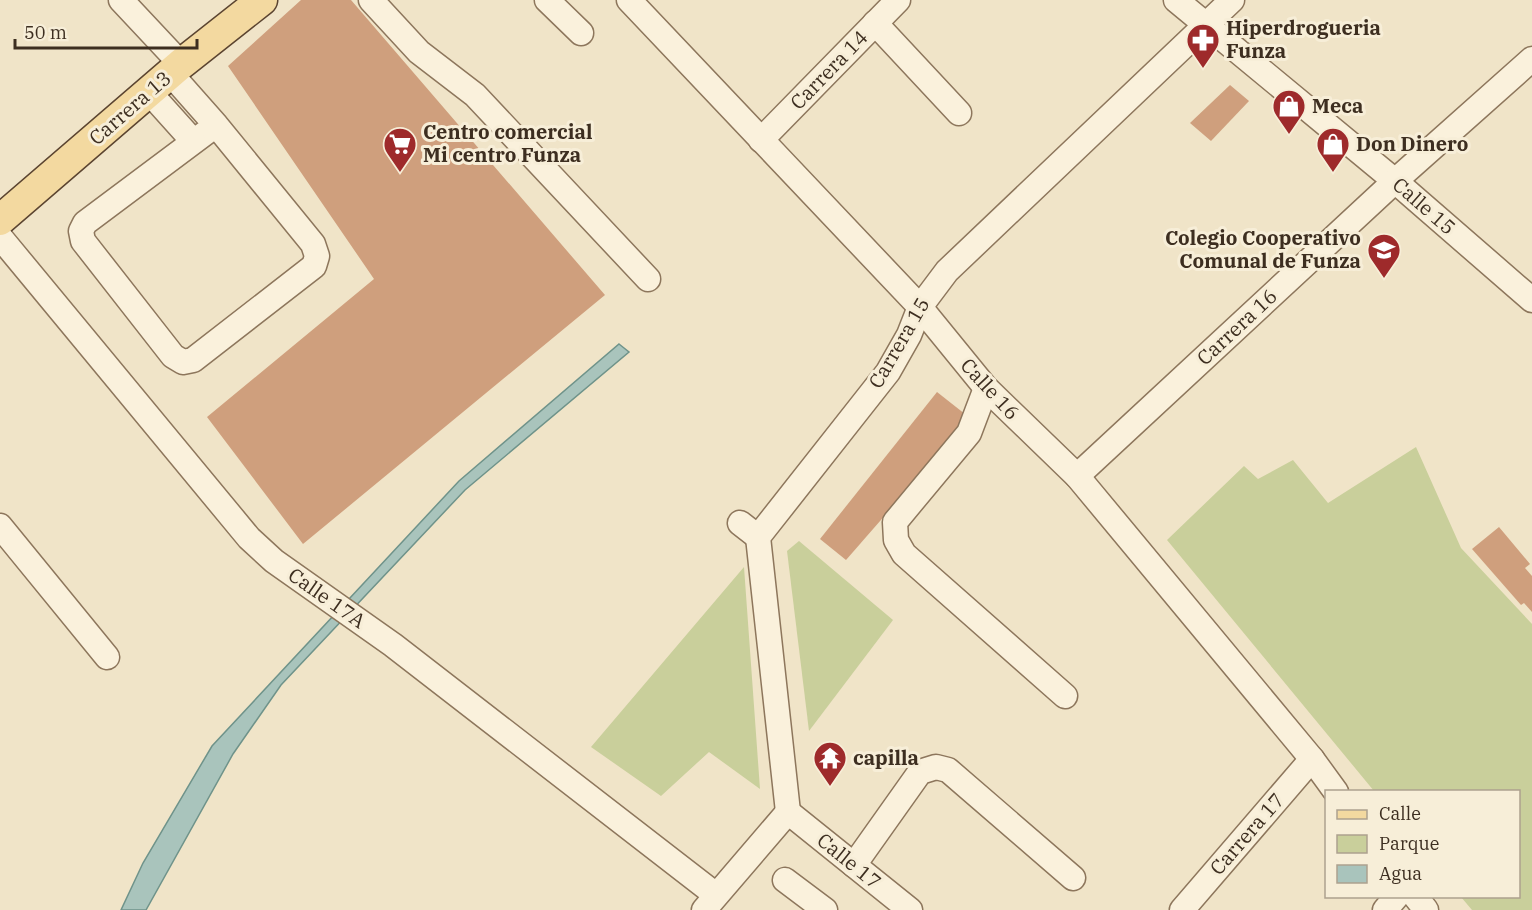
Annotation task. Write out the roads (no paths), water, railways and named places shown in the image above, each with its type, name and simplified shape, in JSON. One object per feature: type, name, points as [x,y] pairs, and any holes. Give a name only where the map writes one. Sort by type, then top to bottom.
[{"type":"main road","name":"Carrera 13","points":[[0,220],[166,77],[262,0]]},
{"type":"street","points":[[122,0],[166,77],[193,141]]},
{"type":"street","points":[[371,0],[419,52],[475,95],[648,279]]},
{"type":"street","points":[[547,0],[580,33]]},
{"type":"street","name":"Calle 16","points":[[629,0],[920,308],[986,388],[1077,476],[1312,759],[1335,790]]},
{"type":"street","name":"Carrera 14","points":[[761,140],[898,0]]},
{"type":"street","name":"Calle 15","points":[[1176,0],[1395,181],[1532,300]]},
{"type":"street","name":"Carrera 15","points":[[788,812],[749,530],[888,372],[909,335],[920,308],[947,271],[1232,0]]},
{"type":"street","points":[[875,23],[959,113]]},
{"type":"street","name":"Carrera 16","points":[[1077,476],[1395,181],[1532,59]]},
{"type":"street","points":[[166,77],[216,125],[313,244],[317,256],[314,266],[235,329],[193,360],[183,362],[173,357],[83,241],[81,231],[85,223],[216,125]]},
{"type":"street","name":"Calle 17A","points":[[0,237],[249,538],[274,561],[362,621],[389,652],[710,903]]},
{"type":"street","points":[[986,388],[969,433],[895,522],[896,540],[904,554],[1065,696]]},
{"type":"street","points":[[0,526],[107,657]]},
{"type":"street","name":"Carrera 17","points":[[1182,910],[1312,759]]},
{"type":"street","points":[[854,866],[920,772],[936,767],[948,770],[1073,879]]},
{"type":"street","points":[[710,903],[788,812]]},
{"type":"street","name":"Calle 17","points":[[788,812],[907,909]]},
{"type":"street","points":[[785,880],[825,910]]},
{"type":"street","points":[[1385,910],[1396,898]]},
{"type":"street","points":[[1415,898],[1426,910]]},
{"type":"water","points":[[619,344],[629,352],[465,490],[281,685],[233,754],[146,910],[121,910],[143,863],[212,746],[459,481]]},
{"type":"place","name":"Hiperdrogueria Funza","points":[[1203,69]]},
{"type":"place","name":"Meca","points":[[1289,135]]},
{"type":"place","name":"Centro comercial Mi centro Funza","points":[[400,173]]},
{"type":"place","name":"Don Dinero","points":[[1333,173]]},
{"type":"place","name":"Colegio Cooperativo Comunal de Funza","points":[[1384,279]]},
{"type":"place","name":"capilla","points":[[830,787]]}]
